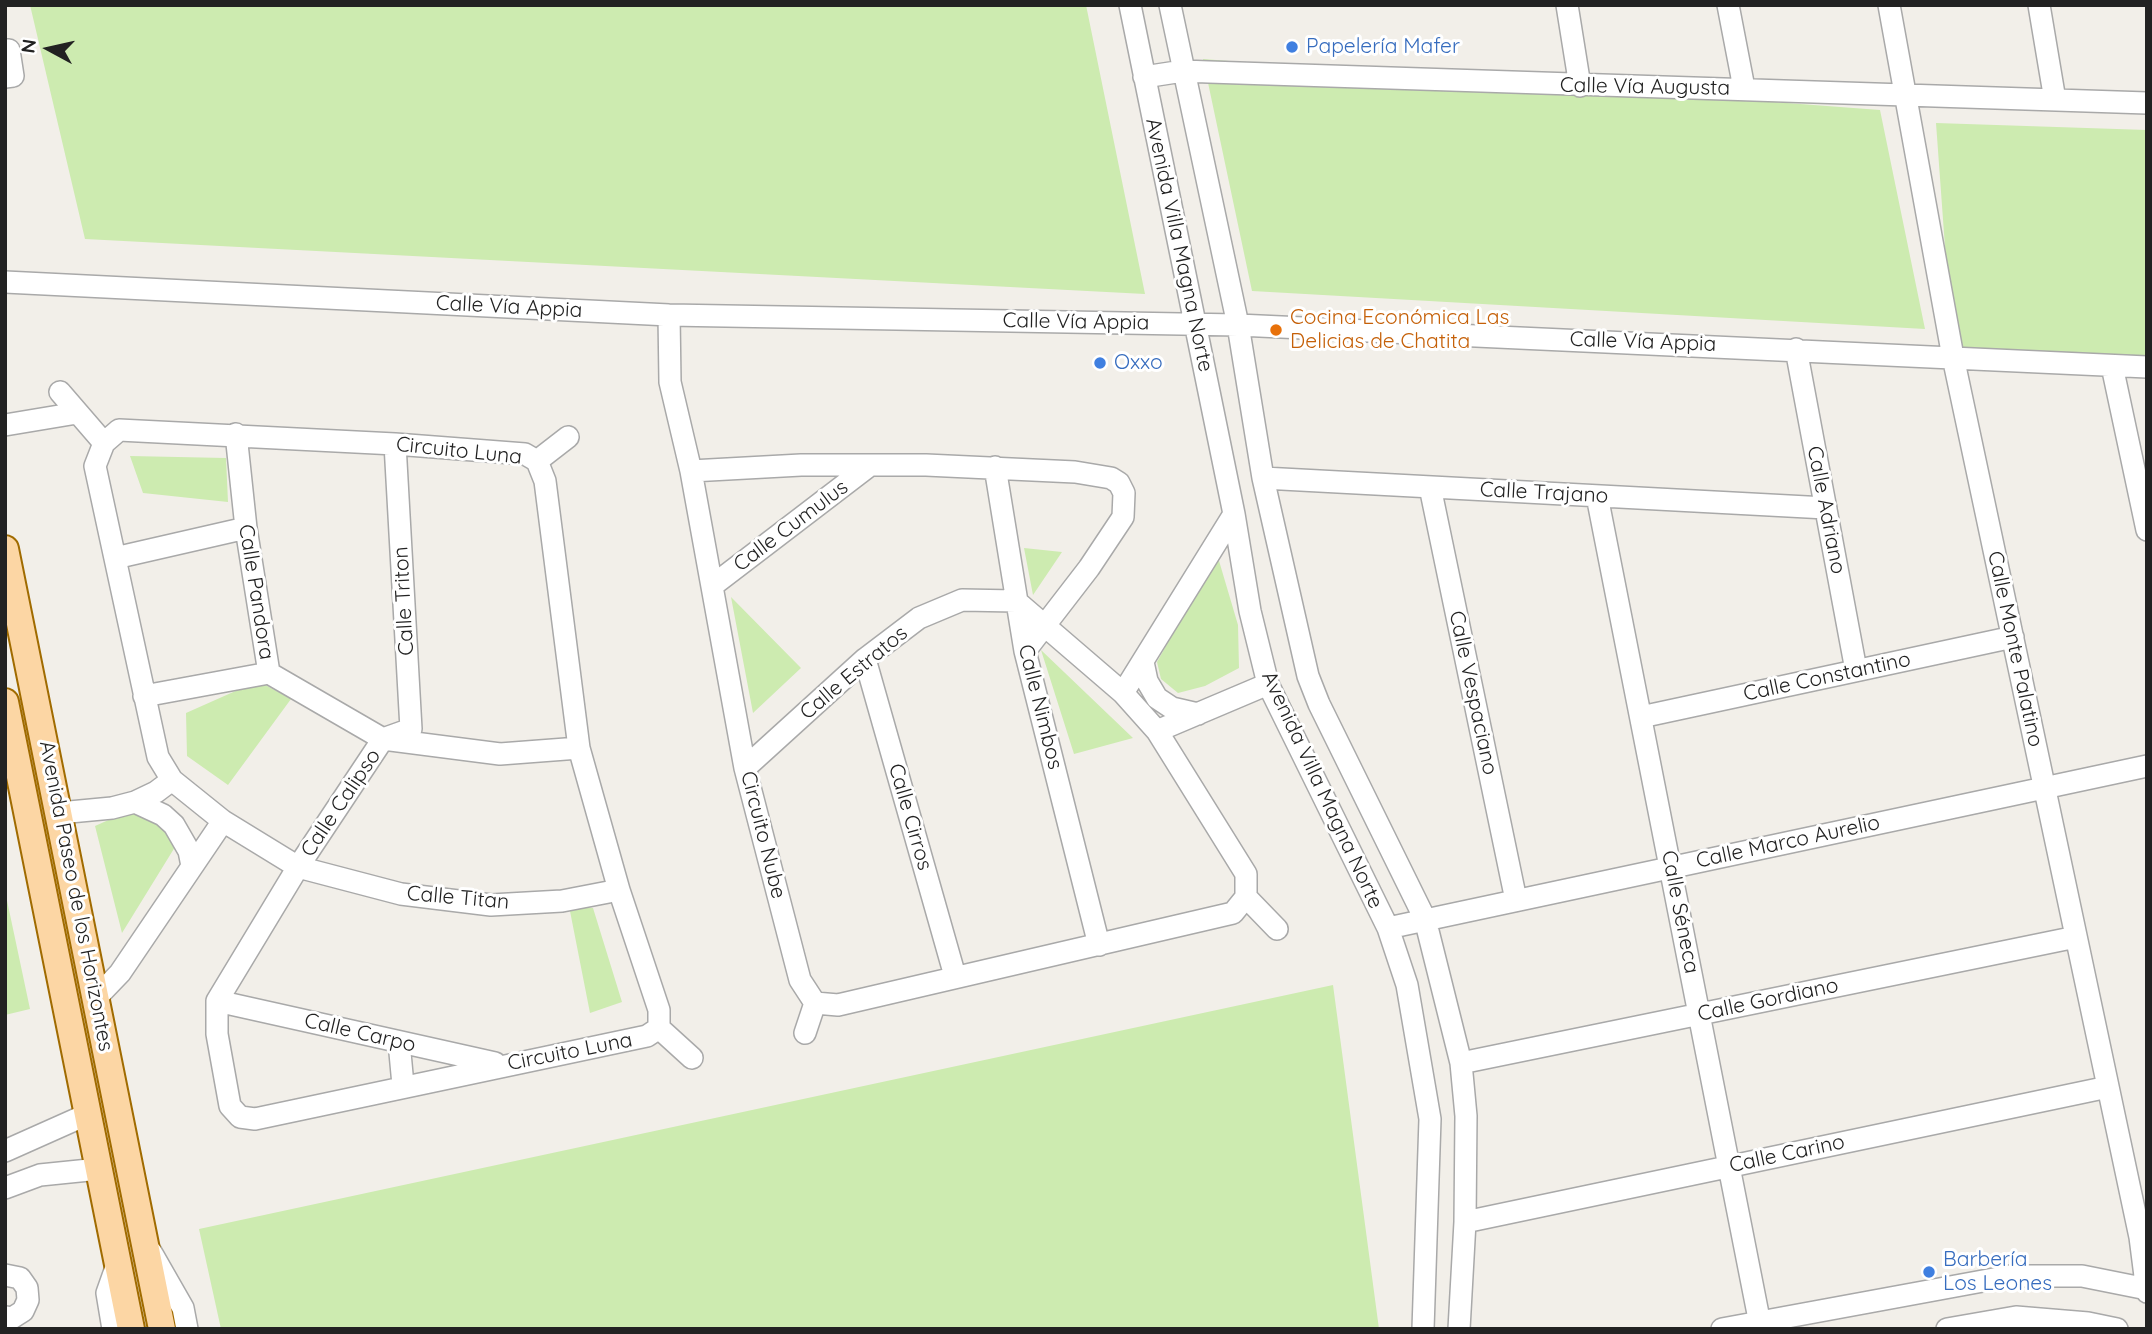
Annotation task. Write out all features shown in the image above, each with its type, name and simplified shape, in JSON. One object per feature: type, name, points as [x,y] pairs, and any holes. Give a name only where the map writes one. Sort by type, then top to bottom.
[{"type":"main road","name":"Avenida Paseo de los Horizontes","points":[[5,549],[162,1329]]},
{"type":"main road","name":"Avenida Paseo de los Horizontes","points":[[5,702],[131,1329]]},
{"type":"street","name":"Avenida Villa Magna Norte","points":[[1130,5],[1234,514],[1250,611],[1268,684],[1388,928],[1407,985],[1430,1119],[1423,1329]]},
{"type":"street","name":"Avenida Villa Magna Norte","points":[[1170,5],[1238,325],[1263,478],[1308,676],[1425,919],[1461,1063],[1466,1116],[1465,1222],[1459,1329]]},
{"type":"street","points":[[1567,5],[1580,86]]},
{"type":"street","points":[[1728,5],[1744,88]]},
{"type":"street","name":"Calle Monte Palatino","points":[[1889,5],[1953,357],[2108,1087],[2144,1235],[2147,1290]]},
{"type":"street","points":[[2039,5],[2055,100]]},
{"type":"street","points":[[5,50],[9,50],[13,76],[5,77]]},
{"type":"street","name":"Calle Vía Augusta","points":[[1144,78],[1183,71],[2147,103]]},
{"type":"street","name":"Calle Vía Appia","points":[[5,282],[669,315],[1238,325],[1796,349],[2147,368]]},
{"type":"street","name":"Circuito Nube","points":[[669,315],[670,382],[691,471],[745,768],[800,980],[815,1003]]},
{"type":"street","name":"Calle Adriano","points":[[1796,349],[1856,670]]},
{"type":"street","points":[[2112,366],[2147,529]]},
{"type":"street","points":[[60,392],[104,443],[95,466],[158,757],[172,780],[223,821],[298,867],[217,1001]]},
{"type":"street","points":[[5,425],[77,413]]},
{"type":"street","name":"Circuito Luna","points":[[104,443],[119,430],[236,434],[525,454],[537,461],[545,481],[579,748],[619,890],[659,1010],[659,1028],[647,1036],[254,1119],[240,1117],[230,1106],[217,1034],[217,1001]]},
{"type":"street","name":"Calle Pandora","points":[[236,434],[246,528],[268,673],[383,739],[500,754],[579,748]]},
{"type":"street","points":[[537,461],[568,437]]},
{"type":"street","name":"Calle Triton","points":[[383,739],[411,729],[395,444]]},
{"type":"street","points":[[691,471],[801,465],[995,467],[1124,476],[1125,505],[1116,530],[1047,626],[1025,651]]},
{"type":"street","name":"Calle Cumulus","points":[[712,586],[869,466]]},
{"type":"street","name":"Calle Nimbos","points":[[995,467],[1025,651],[1099,945]]},
{"type":"street","name":"Calle Trajano","points":[[1263,478],[1826,508]]},
{"type":"street","name":"Calle Vespaciano","points":[[1430,486],[1516,900]]},
{"type":"street","name":"Calle Séneca","points":[[1597,496],[1760,1324]]},
{"type":"street","points":[[1123,693],[1234,514]]},
{"type":"street","points":[[115,558],[246,528]]},
{"type":"street","name":"Calle Estratos","points":[[745,768],[865,659],[919,618],[948,604],[976,598],[1016,601]]},
{"type":"street","points":[[805,1033],[815,1003],[838,1004],[1233,913],[1246,897],[1246,874],[1157,731],[1123,693],[1016,601]]},
{"type":"street","name":"Calle Constantino","points":[[1641,717],[2013,637]]},
{"type":"street","name":"Calle Cirros","points":[[865,659],[956,976]]},
{"type":"street","points":[[1143,662],[1147,681],[1157,698],[1171,708],[1198,714]]},
{"type":"street","points":[[144,696],[268,673]]},
{"type":"street","points":[[1157,731],[1268,684]]},
{"type":"street","name":"Calle Calipso","points":[[298,867],[383,739]]},
{"type":"street","name":"Calle Marco Aurelio","points":[[1388,928],[2147,766]]},
{"type":"street","points":[[59,813],[113,808],[135,802],[156,792],[172,780]]},
{"type":"street","points":[[135,802],[163,815],[174,825],[189,851],[192,866]]},
{"type":"street","points":[[96,998],[120,973],[223,821]]},
{"type":"street","name":"Calle Titan","points":[[298,867],[401,894],[491,905],[562,901],[619,890]]},
{"type":"street","points":[[1246,897],[1277,929]]},
{"type":"street","name":"Calle Gordiano","points":[[1461,1063],[2076,937]]},
{"type":"street","name":"Calle Carpo","points":[[217,1001],[503,1065]]},
{"type":"street","points":[[659,1028],[692,1058]]},
{"type":"street","points":[[398,1042],[403,1086]]},
{"type":"street","name":"Calle Carino","points":[[1465,1222],[2108,1087]]},
{"type":"street","points":[[5,1151],[88,1114]]},
{"type":"street","points":[[5,1188],[40,1175],[99,1169]]},
{"type":"street","name":"Avenida Paseo de los Horizontes","points":[[146,1244],[183,1308],[187,1329]]},
{"type":"street","name":"Avenida Paseo de los Horizontes","points":[[113,1329],[107,1293],[118,1262]]},
{"type":"street","points":[[5,1275],[20,1278],[27,1288],[28,1300],[23,1311],[12,1318],[5,1317]]},
{"type":"street","points":[[1722,1329],[2010,1276],[2082,1276],[2147,1290]]},
{"type":"street","points":[[1947,1329],[2016,1317],[2088,1322],[2117,1329]]},
{"type":"green space","points":[[30,5],[1086,5],[1145,294],[85,239]]},
{"type":"green space","points":[[1203,59],[1880,110],[1925,329],[1252,291]]},
{"type":"green space","points":[[1936,123],[2147,130],[2147,361],[1953,357]]},
{"type":"green space","points":[[130,456],[226,458],[228,502],[143,493]]},
{"type":"green space","points":[[1024,548],[1062,552],[1033,595]]},
{"type":"green space","points":[[1217,554],[1238,625],[1239,668],[1205,686],[1178,693],[1161,679],[1157,662]]},
{"type":"green space","points":[[731,597],[801,668],[753,713]]},
{"type":"green space","points":[[1041,650],[1133,738],[1074,754]]},
{"type":"green space","points":[[258,681],[291,699],[228,785],[187,756],[186,713]]},
{"type":"green space","points":[[131,810],[160,819],[175,847],[122,933],[95,826]]},
{"type":"green space","points":[[5,891],[30,1009],[5,1015]]},
{"type":"green space","points":[[569,906],[593,908],[622,1002],[590,1013]]},
{"type":"green space","points":[[1333,985],[1379,1329],[221,1329],[199,1229]]},
{"type":"place","name":"Papelería Mafer","points":[[1292,47]]},
{"type":"place","name":"Cocina Económica Las Delicias de Chatita","points":[[1276,330]]},
{"type":"place","name":"Oxxo","points":[[1100,363]]},
{"type":"place","name":"Barbería Los Leones","points":[[1929,1272]]}]
